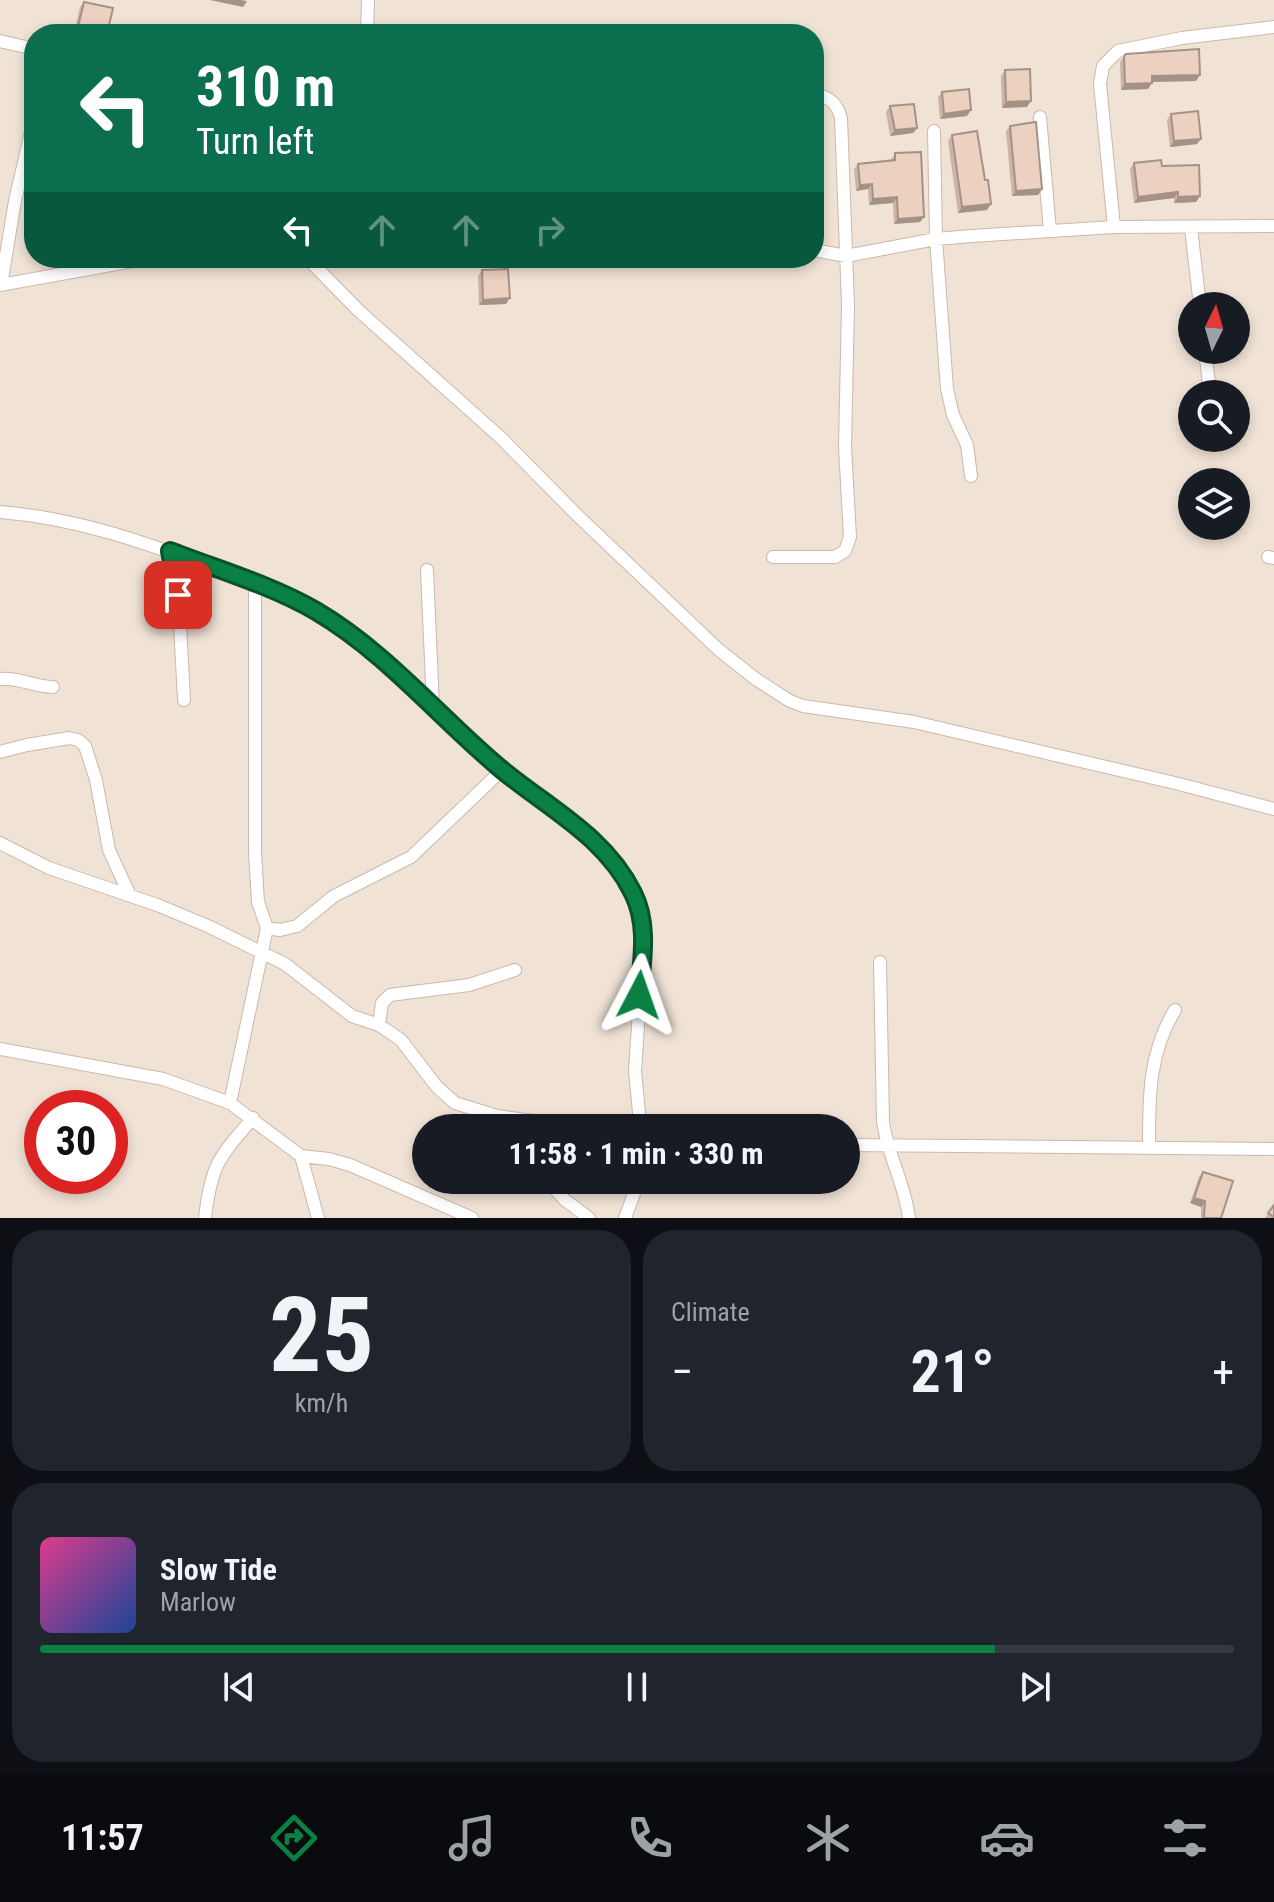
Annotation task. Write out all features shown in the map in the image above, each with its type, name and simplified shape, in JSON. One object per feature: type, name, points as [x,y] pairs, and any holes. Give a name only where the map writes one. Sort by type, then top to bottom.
[{"type":"street","points":[[367,24],[368,0]]},
{"type":"street","points":[[1114,227],[1100,84],[1103,66],[1109,58],[1118,51],[1182,38],[1274,27]]},
{"type":"street","points":[[0,41],[24,47]]},
{"type":"street","points":[[773,557],[835,557],[845,551],[850,537],[845,447],[848,332],[841,118],[835,103],[824,97]]},
{"type":"street","points":[[1040,117],[1050,231]]},
{"type":"street","points":[[934,131],[936,239],[948,398],[967,445],[971,476]]},
{"type":"street","points":[[24,162],[0,285],[94,268]]},
{"type":"street","points":[[824,252],[846,256],[936,239],[1114,227],[1274,226]]},
{"type":"street","points":[[1191,228],[1198,292]]},
{"type":"street","points":[[317,268],[359,311],[500,437],[719,650],[790,701],[813,709],[914,722],[1274,809]]},
{"type":"street","points":[[0,512],[74,522],[170,551],[297,601],[334,623],[502,770],[592,838],[613,861],[634,895],[644,934],[635,1071],[640,1114]]},
{"type":"street","points":[[170,551],[179,606],[184,700]]},
{"type":"street","points":[[427,570],[433,707]]},
{"type":"street","points":[[230,1103],[267,928],[258,902],[254,837],[255,583]]},
{"type":"street","points":[[0,679],[17,678],[37,686],[53,687]]},
{"type":"street","points":[[0,752],[69,738],[85,746],[96,780],[106,840],[130,896]]},
{"type":"street","points":[[267,928],[280,930],[297,926],[334,896],[411,857],[502,770]]},
{"type":"street","points":[[0,843],[49,868],[160,906],[262,951],[294,969],[352,1016],[379,1025],[401,1040],[444,1095],[492,1114]]},
{"type":"street","points":[[880,962],[881,1097],[888,1146],[902,1181],[909,1218]]},
{"type":"street","points":[[379,1025],[382,1003],[390,995],[469,985],[515,970]]},
{"type":"street","points":[[1149,1148],[1150,1074],[1156,1049],[1175,1010]]},
{"type":"street","points":[[0,1049],[150,1075],[183,1084],[230,1103],[301,1156],[350,1165],[472,1218]]},
{"type":"street","points":[[205,1218],[211,1176],[226,1150],[253,1118]]},
{"type":"street","points":[[860,1145],[1274,1149]]},
{"type":"street","points":[[301,1156],[318,1218]]},
{"type":"street","points":[[560,1194],[589,1218]]},
{"type":"street","points":[[625,1218],[634,1194]]},
{"type":"shaded area","points":[[0,0],[1274,0],[1274,1218],[0,1218]]},
{"type":"building","points":[[84,2],[113,8],[109,24],[79,24]]},
{"type":"building","points":[[1199,49],[1200,75],[1152,76],[1152,83],[1125,84],[1126,54]]},
{"type":"building","points":[[1030,69],[1031,101],[1006,102],[1005,70]]},
{"type":"building","points":[[969,89],[971,110],[944,114],[942,92]]},
{"type":"building","points":[[914,104],[917,128],[895,130],[890,106]]},
{"type":"building","points":[[1198,111],[1201,139],[1174,141],[1171,114]]},
{"type":"building","points":[[1036,122],[1042,189],[1016,191],[1010,126]]},
{"type":"building","points":[[977,131],[991,204],[962,207],[952,135]]},
{"type":"building","points":[[921,152],[924,217],[898,219],[897,197],[873,199],[872,184],[860,185],[858,164],[895,160],[895,153]]},
{"type":"building","points":[[1161,160],[1162,166],[1199,165],[1200,196],[1178,197],[1178,192],[1138,197],[1134,163]]},
{"type":"building","points":[[508,269],[510,298],[483,300],[482,270]]},
{"type":"building","points":[[1203,1172],[1233,1181],[1221,1218],[1204,1218],[1205,1201],[1194,1198]]},
{"type":"route","points":[[178,595],[170,551],[276,591],[317,612],[386,665],[502,770],[592,838],[624,877],[641,914],[644,934],[639,995]]}]
